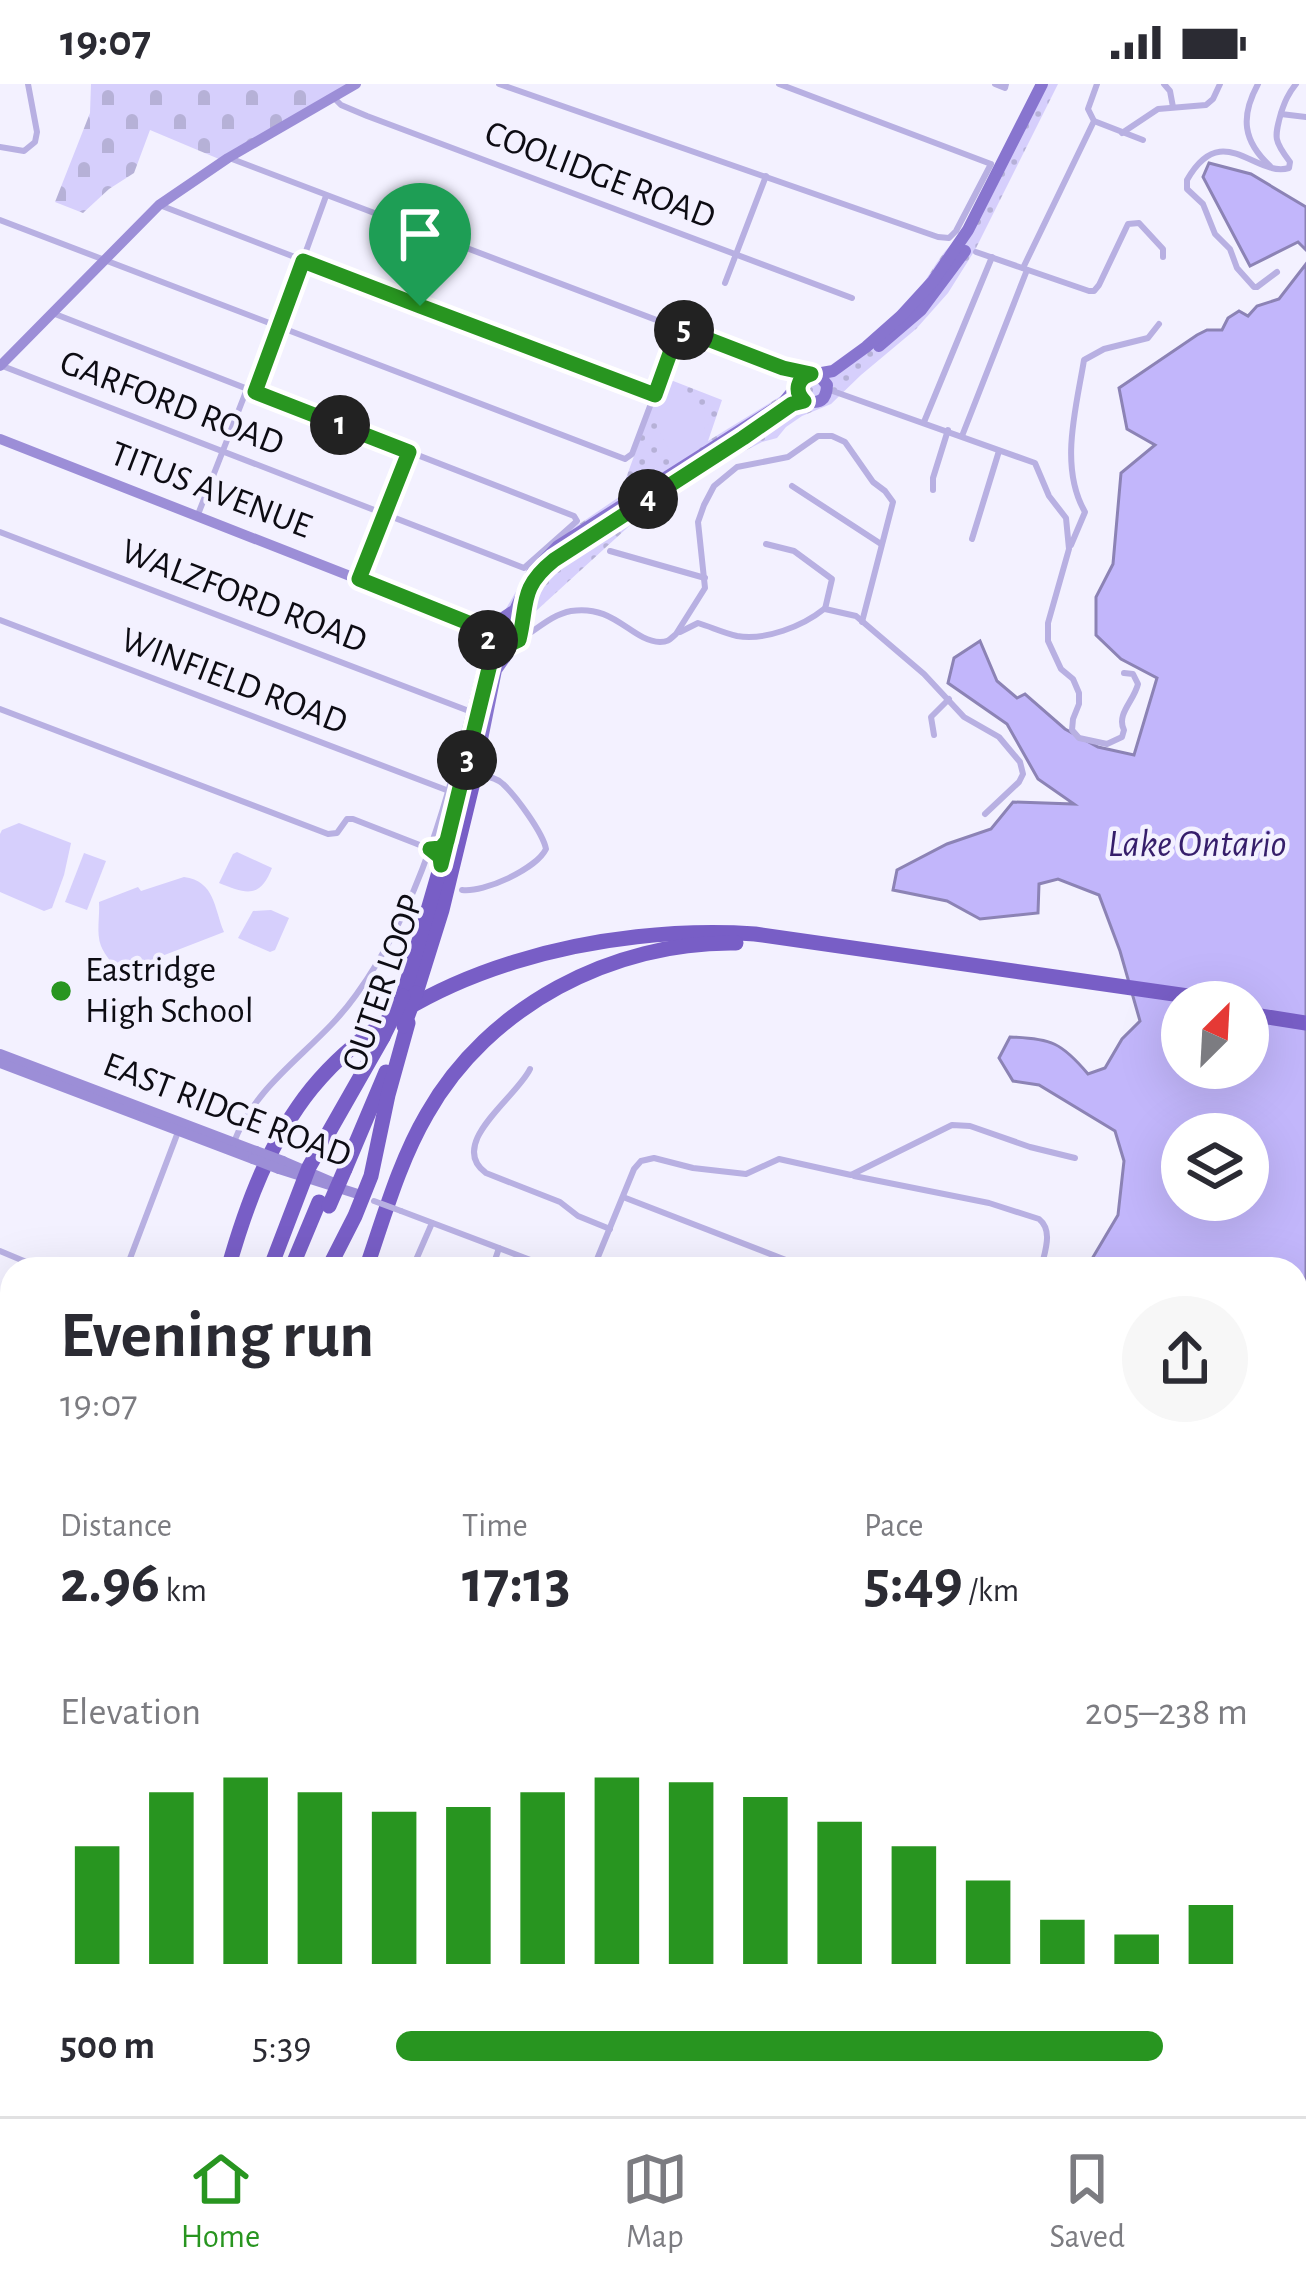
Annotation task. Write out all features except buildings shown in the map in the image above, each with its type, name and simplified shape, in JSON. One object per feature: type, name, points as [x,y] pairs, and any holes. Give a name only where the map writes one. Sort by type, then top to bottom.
[{"type":"highway","name":"OUTER LOOP","points":[[297,1257],[340,1167],[442,910],[475,773]]},
{"type":"highway","name":"OUTER LOOP","points":[[409,995],[441,865]]},
{"type":"highway","points":[[232,1257],[268,1159],[316,1084],[346,1052],[374,1030],[453,987],[569,948],[702,932],[790,938],[1161,1000]]},
{"type":"highway","points":[[369,1257],[410,1148],[449,1080],[498,1029],[556,988],[613,963],[679,946],[719,943],[797,948],[1161,994]]},
{"type":"highway","points":[[275,1257],[306,1174],[396,1030],[409,995]]},
{"type":"highway","points":[[1269,1008],[1306,1013]]},
{"type":"highway","points":[[1269,1017],[1306,1022]]},
{"type":"highway","points":[[335,1257],[369,1198],[396,1030]]},
{"type":"highway","points":[[281,1165],[294,1184],[295,1203]]},
{"type":"highway","name":"OUTER LOOP","points":[[306,1257],[324,1204]]},
{"type":"main road","points":[[0,366],[159,205],[228,158],[356,84]]},
{"type":"main road","points":[[798,385],[804,401],[812,404],[833,371],[883,333],[943,268],[1046,84]]},
{"type":"main road","points":[[501,618],[513,618],[519,634],[506,646],[494,637],[493,628],[501,618],[516,608],[532,573],[550,552],[783,404],[805,376],[822,385]]},
{"type":"main road","name":"OUTER LOOP","points":[[475,773],[497,667],[519,634],[528,590],[549,563],[792,404],[804,401]]},
{"type":"main road","name":"TITUS AVENUE","points":[[0,440],[470,623],[494,637]]},
{"type":"main road","name":"TITUS AVENUE","points":[[470,623],[501,618]]},
{"type":"main road","points":[[470,623],[488,638],[486,663]]},
{"type":"main road","name":"OUTER LOOP","points":[[441,865],[494,637]]},
{"type":"main road","name":"EAST RIDGE ROAD","points":[[0,1054],[369,1198]]},
{"type":"main road","name":"EAST RIDGE ROAD","points":[[0,1064],[180,1127]]},
{"type":"street","points":[[0,147],[20,152],[33,146],[37,131],[28,84]]},
{"type":"street","points":[[499,84],[938,237],[949,238],[956,231],[991,164],[779,84]]},
{"type":"street","points":[[994,84],[1005,86]]},
{"type":"street","points":[[1097,84],[1088,110],[1094,121],[1143,140]]},
{"type":"street","points":[[1164,84],[1174,108]]},
{"type":"street","points":[[1122,133],[1158,109],[1206,105],[1220,84]]},
{"type":"street","points":[[1258,84],[1248,108],[1249,141],[1273,168]]},
{"type":"street","points":[[1268,293],[1237,268],[1203,204],[1187,189],[1187,180],[1208,156],[1223,153],[1243,154],[1268,169],[1285,171],[1290,165],[1275,132],[1295,84]]},
{"type":"street","name":"COOLIDGE ROAD","points":[[333,97],[367,116],[852,298]]},
{"type":"street","points":[[1281,114],[1306,117]]},
{"type":"street","points":[[962,436],[1025,269],[1094,121]]},
{"type":"street","points":[[228,158],[1035,464],[1049,496],[1066,518],[1069,548]]},
{"type":"street","points":[[725,283],[766,176]]},
{"type":"street","points":[[197,517],[280,326],[326,196]]},
{"type":"street","points":[[159,205],[655,395]]},
{"type":"street","points":[[0,220],[628,459],[679,328]]},
{"type":"street","points":[[976,252],[1094,291],[1128,224],[1139,223],[1163,249],[1163,257]]},
{"type":"street","points":[[924,422],[992,257]]},
{"type":"street","points":[[1257,286],[1277,272]]},
{"type":"street","points":[[51,312],[409,452],[359,579]]},
{"type":"street","points":[[1124,673],[1133,674],[1138,684],[1120,721],[1122,736],[1101,745],[1079,738],[1071,725],[1079,693],[1056,660],[1047,630],[1069,548],[1085,512],[1074,494],[1072,443],[1084,360],[1148,338],[1159,324]]},
{"type":"street","name":"GARFORD ROAD","points":[[0,366],[524,568],[575,524],[577,519],[409,452]]},
{"type":"street","points":[[783,368],[795,376],[798,385]]},
{"type":"street","points":[[933,490],[948,430]]},
{"type":"street","points":[[676,634],[705,588],[698,522],[714,486],[737,467],[788,457],[818,436],[844,442],[893,502],[862,622]]},
{"type":"street","points":[[972,539],[999,450]]},
{"type":"street","points":[[792,486],[881,544]]},
{"type":"street","name":"WALZFORD ROAD","points":[[0,532],[470,711]]},
{"type":"street","points":[[766,544],[794,551],[832,578],[825,609]]},
{"type":"street","points":[[610,551],[705,578]]},
{"type":"street","points":[[519,634],[562,613],[589,610],[666,642],[698,623],[738,636],[761,635],[825,609],[856,616],[924,674],[964,717],[999,737],[1020,762],[1023,774],[1018,782],[985,814]]},
{"type":"street","name":"WINFIELD ROAD","points":[[0,620],[449,791]]},
{"type":"street","points":[[519,634],[546,624]]},
{"type":"street","points":[[232,1147],[252,1105],[340,1017],[400,920],[430,849],[486,663]]},
{"type":"street","points":[[934,735],[931,717],[949,699]]},
{"type":"street","points":[[0,709],[328,833],[337,833],[346,820],[353,819],[430,849],[440,857],[441,865]]},
{"type":"street","points":[[462,890],[478,891],[537,862],[546,850],[543,837],[503,784],[475,773]]},
{"type":"street","points":[[430,849],[441,848],[447,841]]},
{"type":"street","points":[[530,1069],[476,1141],[476,1165],[610,1229]]},
{"type":"street","points":[[850,1175],[952,1125],[970,1126],[1076,1158]]},
{"type":"street","points":[[131,1257],[180,1127]]},
{"type":"street","points":[[598,1257],[637,1164],[649,1157],[746,1174],[779,1159],[989,1203],[1040,1219],[1048,1232],[1043,1257]]},
{"type":"street","points":[[622,1197],[778,1257]]},
{"type":"street","name":"EAST RIDGE ROAD","points":[[369,1198],[523,1257]]},
{"type":"street","points":[[417,1257],[432,1223]]},
{"type":"street","points":[[496,1257],[499,1248]]},
{"type":"green space","points":[[91,84],[348,84],[219,159],[150,130],[134,173],[83,213],[55,202],[90,113]]},
{"type":"green space","points":[[1037,84],[1058,84],[975,250],[948,293],[916,329],[831,404],[802,416],[777,438],[704,472],[638,518],[536,611],[527,641],[517,653],[497,649],[483,636],[485,619],[504,612],[532,564],[619,497],[663,377],[722,400],[708,441],[789,391],[799,368],[824,369],[836,363],[902,308],[959,238]]},
{"type":"green space","points":[[674,387],[710,422],[678,459],[664,442],[659,424],[662,405]]},
{"type":"green space","points":[[19,823],[71,843],[52,908],[44,911],[0,892],[0,834]]},
{"type":"green space","points":[[237,852],[272,868],[257,889],[244,891],[219,883]]},
{"type":"green space","points":[[84,853],[106,861],[87,910],[65,902]]},
{"type":"green space","points":[[184,877],[208,890],[224,932],[118,973],[100,941],[99,902]]},
{"type":"green space","points":[[271,910],[289,918],[275,950],[238,938],[253,911]]},
{"type":"water","points":[[1209,163],[1251,174],[1306,207],[1306,250],[1298,242],[1250,266],[1203,177]]},
{"type":"water","name":"Lake Ontario","points":[[1306,264],[1306,1257],[1093,1257],[1118,1215],[1124,1161],[1115,1131],[1039,1085],[1013,1081],[999,1058],[1010,1037],[1036,1039],[1063,1049],[1088,1074],[1105,1068],[1122,1039],[1140,1021],[1099,895],[1058,879],[1039,884],[1038,913],[980,919],[947,901],[893,890],[897,870],[947,844],[991,829],[1013,802],[1074,804],[1038,779],[1007,724],[948,683],[954,658],[980,641],[997,681],[1017,698],[1025,694],[1065,729],[1098,747],[1134,755],[1157,678],[1121,659],[1096,635],[1096,597],[1113,564],[1121,473],[1155,445],[1127,429],[1119,388],[1197,335],[1222,330],[1239,311],[1248,316],[1257,306],[1279,299]]},
{"type":"place","name":"Eastridge High School","points":[[61,991]]},
{"type":"route","points":[[420,306],[303,261],[255,392],[409,452],[359,579],[473,624],[488,640],[490,664],[447,841],[445,845],[441,848],[430,849],[440,857],[441,865],[494,648],[495,639],[506,646],[519,640],[524,603],[537,576],[554,560],[792,404],[804,401],[798,386],[811,374],[679,328],[655,395],[420,306]]}]
